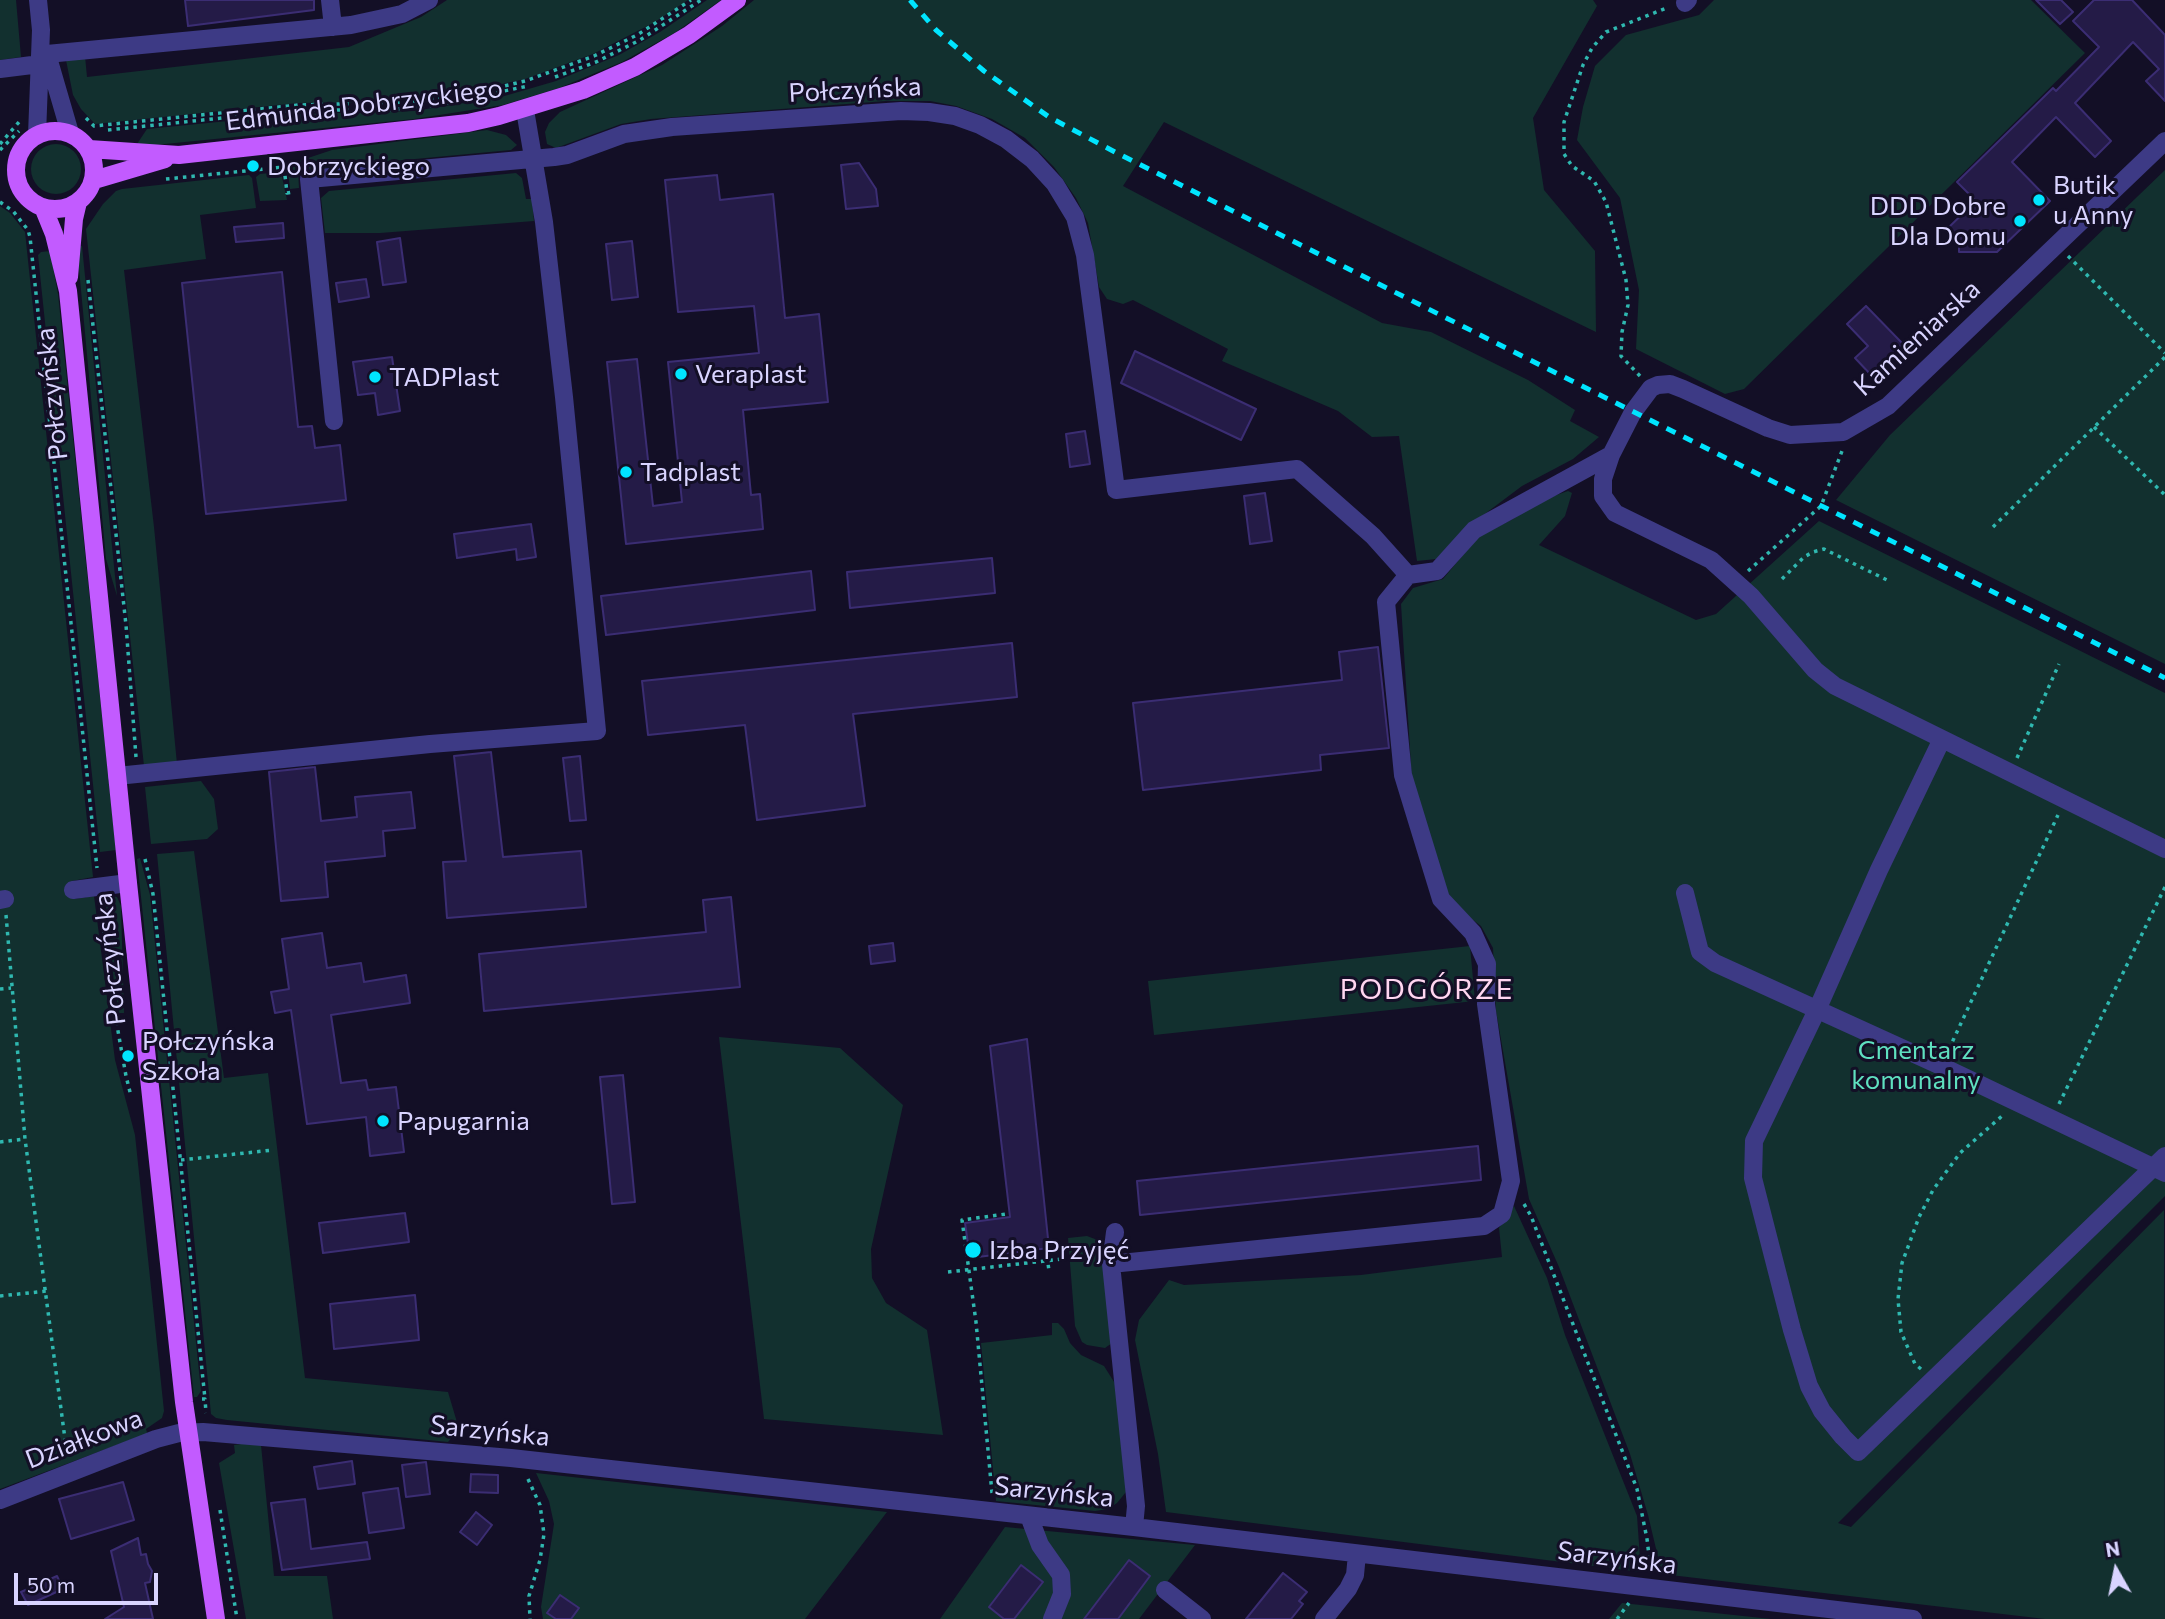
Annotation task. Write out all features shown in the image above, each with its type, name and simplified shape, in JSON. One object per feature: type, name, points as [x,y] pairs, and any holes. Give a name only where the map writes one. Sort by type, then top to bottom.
[{"type":"main road","name":"Edmunda Dobrzyckiego","points":[[94,180],[179,155],[468,123],[525,110],[583,90],[635,67],[689,36],[737,0]]},
{"type":"main road","points":[[75,126],[79,138],[89,149],[94,164],[94,180],[88,193],[78,202],[58,209],[43,207],[30,201],[16,176],[18,157],[25,144],[37,135],[75,126]]},
{"type":"main road","name":"Edmunda Dobrzyckiego","points":[[89,149],[179,155]]},
{"type":"main road","points":[[0,162],[18,157]]},
{"type":"main road","points":[[0,186],[21,189]]},
{"type":"main road","name":"Połczyńska","points":[[68,291],[78,202]]},
{"type":"main road","name":"Połczyńska","points":[[43,207],[54,234],[68,291],[128,883],[188,1432],[216,1619]]},
{"type":"street","points":[[37,135],[44,59],[38,0]]},
{"type":"street","points":[[330,0],[333,27]]},
{"type":"street","points":[[0,69],[44,59],[333,27],[392,17],[429,0]]},
{"type":"street","points":[[44,59],[75,126]]},
{"type":"street","points":[[117,776],[429,744],[597,732],[544,222],[525,110]]},
{"type":"street","name":"Połczyńska","points":[[310,191],[309,179],[567,155],[624,134],[672,127],[901,111],[955,116],[1006,139],[1032,159],[1055,184],[1070,208],[1080,233],[1116,490],[1297,469],[1373,536],[1408,575]]},
{"type":"street","name":"Kamieniarska","points":[[1651,388],[1670,384],[1768,428],[1790,435],[1843,432],[1888,407],[2165,141]]},
{"type":"street","points":[[310,191],[334,421]]},
{"type":"street","points":[[1651,388],[1633,412],[1611,454],[1603,496],[1615,513],[1711,560],[1751,596],[1815,670],[1835,686],[2165,849]]},
{"type":"street","points":[[1111,1264],[1484,1226],[1502,1214],[1511,1181],[1486,1004],[1487,964],[1473,933],[1441,899],[1403,775],[1386,602],[1408,575],[1437,572],[1474,530],[1611,454]]},
{"type":"street","points":[[1685,893],[1700,952],[1715,963],[1817,1010],[1941,1066],[2051,1118],[2161,1166],[1858,1452],[1822,1411],[1809,1386],[1753,1178],[1754,1141],[1817,1010],[1879,870],[1942,739]]},
{"type":"street","points":[[74,890],[128,883]]},
{"type":"street","points":[[1115,1232],[1111,1264],[1136,1506],[1134,1527]]},
{"type":"street","name":"Sarzyńska","points":[[188,1432],[511,1458],[1134,1527],[1913,1619]]},
{"type":"street","name":"Działkowa","points":[[0,1500],[156,1439],[188,1432]]},
{"type":"street","points":[[1029,1516],[1040,1545],[1061,1575],[1062,1594],[1052,1619]]},
{"type":"street","points":[[1324,1619],[1349,1590],[1355,1574],[1357,1554]]},
{"type":"street","points":[[1165,1590],[1202,1619]]},
{"type":"path","points":[[79,111],[93,126],[298,104],[413,102],[499,88],[553,72],[604,52],[656,24],[691,0]]},
{"type":"path","points":[[75,126],[93,132],[126,130],[299,110],[413,107],[453,103],[555,78],[596,62],[659,29],[701,0]]},
{"type":"path","points":[[1651,388],[1621,356],[1622,332],[1628,304],[1626,280],[1606,202],[1594,181],[1572,166],[1564,154],[1564,122],[1583,65],[1592,48],[1606,32],[1686,1]]},
{"type":"path","points":[[125,123],[126,130]]},
{"type":"path","points":[[159,179],[284,167],[288,193],[310,191]]},
{"type":"path","points":[[0,202],[13,211],[28,230],[30,237],[110,986],[125,1076],[132,1100]]},
{"type":"path","points":[[1993,527],[2165,355],[2063,252]]},
{"type":"path","points":[[87,268],[126,625],[138,774]]},
{"type":"path","points":[[2094,428],[2165,495]]},
{"type":"path","points":[[1736,582],[1821,506],[1846,442]]},
{"type":"path","points":[[1782,579],[1804,557],[1824,550],[1887,580]]},
{"type":"path","points":[[2010,771],[2059,664]]},
{"type":"path","points":[[1941,1066],[2064,801]]},
{"type":"path","points":[[144,851],[153,894],[205,1399]]},
{"type":"path","points":[[2051,1118],[2165,887]]},
{"type":"path","points":[[2,900],[25,1139],[67,1456]]},
{"type":"path","points":[[0,989],[11,988]]},
{"type":"path","points":[[1931,1381],[1916,1364],[1901,1332],[1898,1299],[1902,1263],[1919,1217],[1959,1153],[2017,1102]]},
{"type":"path","points":[[0,1142],[25,1139]]},
{"type":"path","points":[[181,1160],[274,1150]]},
{"type":"path","points":[[1511,1181],[1531,1216],[1637,1489],[1647,1539],[1652,1588]]},
{"type":"path","points":[[993,1512],[962,1220],[1006,1214]]},
{"type":"path","points":[[1046,1248],[1049,1271]]},
{"type":"path","points":[[948,1272],[1062,1259]]},
{"type":"path","points":[[0,1296],[47,1291]]},
{"type":"path","points":[[511,1458],[526,1476],[540,1505],[544,1534],[540,1560],[529,1596],[530,1619]]},
{"type":"path","points":[[220,1508],[237,1619]]},
{"type":"green space","points":[[0,0],[16,0],[21,57],[0,60]]},
{"type":"green space","points":[[447,0],[688,0],[655,22],[593,54],[525,79],[451,95],[386,102],[298,103],[95,124],[73,95],[66,60],[85,56],[87,77],[349,47],[421,17]]},
{"type":"green space","points":[[707,0],[721,0],[676,32],[622,62],[559,88],[503,105],[414,119],[135,147],[147,129],[299,114],[414,111],[501,97],[556,81],[619,55],[660,32]]},
{"type":"green space","points":[[754,0],[1593,0],[1597,6],[1533,118],[1544,190],[1595,251],[1596,332],[1164,122],[1123,186],[1382,323],[1431,332],[1528,380],[1575,410],[1570,421],[1599,437],[1573,459],[1522,486],[1462,531],[1436,559],[1417,561],[1399,436],[1372,437],[1338,411],[1222,361],[1228,349],[1133,300],[1123,304],[1107,299],[1099,287],[1088,223],[1076,198],[1054,167],[1025,138],[992,119],[956,106],[930,101],[886,101],[651,119],[621,124],[556,148],[547,144],[545,132],[549,123],[560,112],[662,65],[722,26]]},
{"type":"green space","points":[[1714,0],[2031,0],[2085,53],[1744,389],[1725,394],[1636,349],[1639,290],[1620,198],[1577,140],[1595,66],[1626,35],[1699,15]]},
{"type":"green space","points":[[487,130],[506,135],[517,145],[511,150],[298,170],[299,188],[290,189],[287,163],[332,150]]},
{"type":"green space","points":[[56,144],[73,152],[81,169],[73,186],[56,194],[39,186],[31,169],[39,152]]},
{"type":"green space","points":[[2165,170],[2165,664],[1836,500],[1890,435]]},
{"type":"green space","points":[[281,172],[287,200],[260,201],[256,177],[260,174]]},
{"type":"green space","points":[[516,173],[522,178],[526,199],[532,199],[534,221],[380,233],[325,233],[321,198],[329,191]]},
{"type":"green space","points":[[249,175],[252,178],[256,208],[200,215],[206,259],[124,270],[154,527],[177,764],[144,766],[86,229],[103,204],[116,191],[122,189]]},
{"type":"green space","points":[[0,206],[10,213],[25,232],[93,877],[72,881],[75,899],[94,896],[115,1060],[135,1135],[164,1411],[162,1418],[146,1429],[148,1436],[138,1437],[0,1489]]},
{"type":"green space","points":[[82,246],[117,596],[106,559],[77,247]]},
{"type":"green space","points":[[50,251],[58,294],[116,850],[100,852],[38,255]]},
{"type":"green space","name":"Cmentarz komunalny","points":[[1568,491],[1572,493],[1565,516],[1539,545],[1696,620],[1716,614],[1819,521],[2165,693],[2165,1196],[1838,1523],[1851,1527],[2164,1210],[2165,1619],[2045,1619],[1662,1574],[1630,1454],[1559,1267],[1529,1199],[1496,1011],[1493,948],[1481,926],[1453,905],[1435,868],[1412,782],[1401,604],[1413,588],[1443,579],[1478,537],[1513,519],[1539,501]]},
{"type":"green space","points":[[201,781],[214,799],[218,829],[207,839],[151,844],[145,787]]},
{"type":"green space","points":[[194,851],[224,1078],[268,1073],[305,1378],[448,1392],[459,1429],[448,1442],[227,1420],[211,1414],[157,854]]},
{"type":"green space","points":[[140,858],[150,895],[201,1391],[197,1397],[194,1397],[137,859]]},
{"type":"green space","points":[[105,895],[117,897],[121,906],[124,1013],[119,1013],[114,983]]},
{"type":"green space","points":[[1470,946],[1475,1001],[1154,1035],[1148,981]]},
{"type":"green space","points":[[719,1037],[840,1048],[903,1105],[871,1249],[872,1278],[886,1303],[927,1330],[943,1435],[764,1419]]},
{"type":"green space","points":[[1514,1206],[1547,1278],[1565,1335],[1637,1516],[1641,1572],[1166,1512],[1158,1454],[1135,1340],[1139,1320],[1169,1280],[1184,1285],[1361,1275],[1502,1257],[1499,1228]]},
{"type":"green space","points":[[1087,1236],[1102,1244],[1112,1343],[1105,1348],[1082,1342],[1075,1326],[1068,1238]]},
{"type":"green space","points":[[1052,1323],[1058,1323],[1064,1329],[1070,1343],[1081,1355],[1104,1366],[1116,1385],[1126,1492],[1108,1509],[1095,1511],[996,1501],[981,1343],[1052,1335]]},
{"type":"green space","points":[[234,1445],[261,1445],[274,1576],[327,1576],[333,1619],[246,1619],[219,1463],[235,1453]]},
{"type":"green space","points":[[536,1473],[887,1512],[805,1619],[543,1619],[541,1607],[554,1524],[549,1501]]},
{"type":"green space","points":[[1005,1527],[1195,1545],[1139,1619],[940,1619]]},
{"type":"green space","points":[[1622,1603],[1771,1619],[1609,1619]]},
{"type":"building","points":[[185,0],[314,0],[314,10],[188,26]]},
{"type":"building","points":[[2036,0],[2061,0],[2073,12],[2060,24]]},
{"type":"building","points":[[2094,0],[2132,0],[2165,35],[2165,101],[2146,81],[2159,69],[2133,42],[2075,103],[2111,141],[2095,157],[2056,117],[2012,162],[2050,201],[1997,252],[1959,252],[1959,242],[1947,229],[1976,201],[1957,182],[2053,88],[2056,91],[2099,47],[2073,21]]},
{"type":"building","points":[[859,163],[876,189],[878,206],[846,209],[841,165]]},
{"type":"building","points":[[717,175],[720,200],[773,194],[785,318],[819,314],[828,402],[743,410],[751,495],[760,494],[763,529],[626,544],[607,362],[637,359],[653,506],[682,502],[668,362],[759,353],[754,306],[678,312],[665,180]]},
{"type":"building","points":[[283,223],[284,238],[236,242],[234,227]]},
{"type":"building","points":[[400,238],[406,282],[383,285],[377,242]]},
{"type":"building","points":[[632,241],[638,297],[612,300],[606,244]]},
{"type":"building","points":[[282,272],[298,427],[312,426],[315,448],[340,445],[346,500],[206,514],[182,283]]},
{"type":"building","points":[[366,279],[369,297],[339,302],[336,283]]},
{"type":"building","points":[[1866,306],[1903,344],[1871,375],[1855,358],[1868,346],[1847,324]]},
{"type":"building","points":[[1135,351],[1256,409],[1241,440],[1121,383]]},
{"type":"building","name":"TADPlast","points":[[392,357],[400,411],[378,415],[375,393],[358,395],[353,362]]},
{"type":"building","points":[[1085,431],[1090,464],[1070,467],[1066,434]]},
{"type":"building","points":[[1265,493],[1272,541],[1250,544],[1244,496]]},
{"type":"building","points":[[531,524],[536,557],[517,560],[516,549],[457,558],[454,534]]},
{"type":"building","points":[[992,558],[995,593],[850,608],[847,572]]},
{"type":"building","points":[[811,571],[815,610],[606,635],[601,596]]},
{"type":"building","points":[[1012,643],[1017,697],[853,714],[865,806],[757,820],[745,725],[648,735],[642,681]]},
{"type":"building","points":[[1378,647],[1389,748],[1320,755],[1321,770],[1143,790],[1133,703],[1342,680],[1339,652]]},
{"type":"building","points":[[491,752],[503,857],[581,851],[586,907],[447,918],[443,862],[466,861],[454,756]]},
{"type":"building","points":[[580,756],[586,820],[570,821],[563,758]]},
{"type":"building","points":[[315,767],[321,821],[357,817],[355,797],[411,792],[415,828],[383,831],[385,856],[325,862],[328,897],[281,901],[269,772]]},
{"type":"building","points":[[731,897],[740,987],[484,1011],[479,954],[706,932],[703,900]]},
{"type":"building","points":[[322,933],[327,968],[361,963],[364,982],[406,975],[410,1003],[331,1015],[341,1083],[366,1080],[368,1090],[396,1087],[404,1152],[370,1156],[366,1117],[307,1124],[291,1010],[275,1013],[271,992],[289,989],[282,939]]},
{"type":"building","points":[[893,943],[895,961],[871,964],[869,946]]},
{"type":"building","points":[[1027,1039],[1049,1248],[970,1258],[965,1223],[1010,1217],[990,1046]]},
{"type":"building","points":[[623,1075],[635,1202],[612,1204],[600,1077]]},
{"type":"building","points":[[1478,1146],[1481,1180],[1140,1215],[1137,1181]]},
{"type":"building","points":[[405,1213],[409,1242],[323,1253],[319,1223]]},
{"type":"building","points":[[415,1295],[419,1340],[334,1349],[330,1304]]},
{"type":"building","points":[[352,1461],[355,1484],[318,1489],[314,1467]]},
{"type":"building","points":[[426,1462],[430,1494],[406,1497],[402,1465]]},
{"type":"building","points":[[471,1474],[498,1475],[498,1493],[470,1492]]},
{"type":"building","points":[[123,1482],[134,1520],[71,1539],[59,1499]]},
{"type":"building","points":[[398,1488],[404,1528],[369,1533],[363,1493]]},
{"type":"building","points":[[305,1499],[311,1549],[367,1542],[370,1559],[282,1570],[271,1503]]},
{"type":"building","points":[[476,1512],[492,1525],[477,1545],[460,1532]]},
{"type":"building","points":[[138,1538],[141,1555],[146,1554],[152,1571],[150,1582],[145,1583],[153,1619],[105,1619],[124,1607],[111,1551]]},
{"type":"building","points":[[1129,1560],[1150,1576],[1118,1619],[1084,1619]]},
{"type":"building","points":[[1021,1565],[1043,1582],[1014,1619],[1004,1619],[989,1607]]},
{"type":"building","points":[[1283,1573],[1307,1592],[1299,1601],[1303,1604],[1291,1619],[1246,1619]]},
{"type":"building","points":[[57,1576],[63,1589],[28,1605],[21,1592]]},
{"type":"building","points":[[560,1595],[579,1608],[571,1619],[556,1619],[547,1613]]},
{"type":"railway","points":[[910,0],[936,30],[984,71],[1049,117],[2165,678]]},
{"type":"place","name":"Dobrzyckiego","points":[[253,166]]},
{"type":"place","name":"Butik u Anny","points":[[2039,200]]},
{"type":"place","name":"DDD Dobre Dla Domu","points":[[2020,221]]},
{"type":"place","name":"Veraplast","points":[[681,374]]},
{"type":"place","name":"TADPlast","points":[[375,377]]},
{"type":"place","name":"Tadplast","points":[[626,472]]},
{"type":"place","name":"Połczyńska Szkoła","points":[[128,1056]]},
{"type":"place","name":"Papugarnia","points":[[383,1121]]},
{"type":"place","name":"Izba Przyjęć","points":[[973,1250]]},
{"type":"district","name":"PODGÓRZE","points":[[1427,990]]}]
